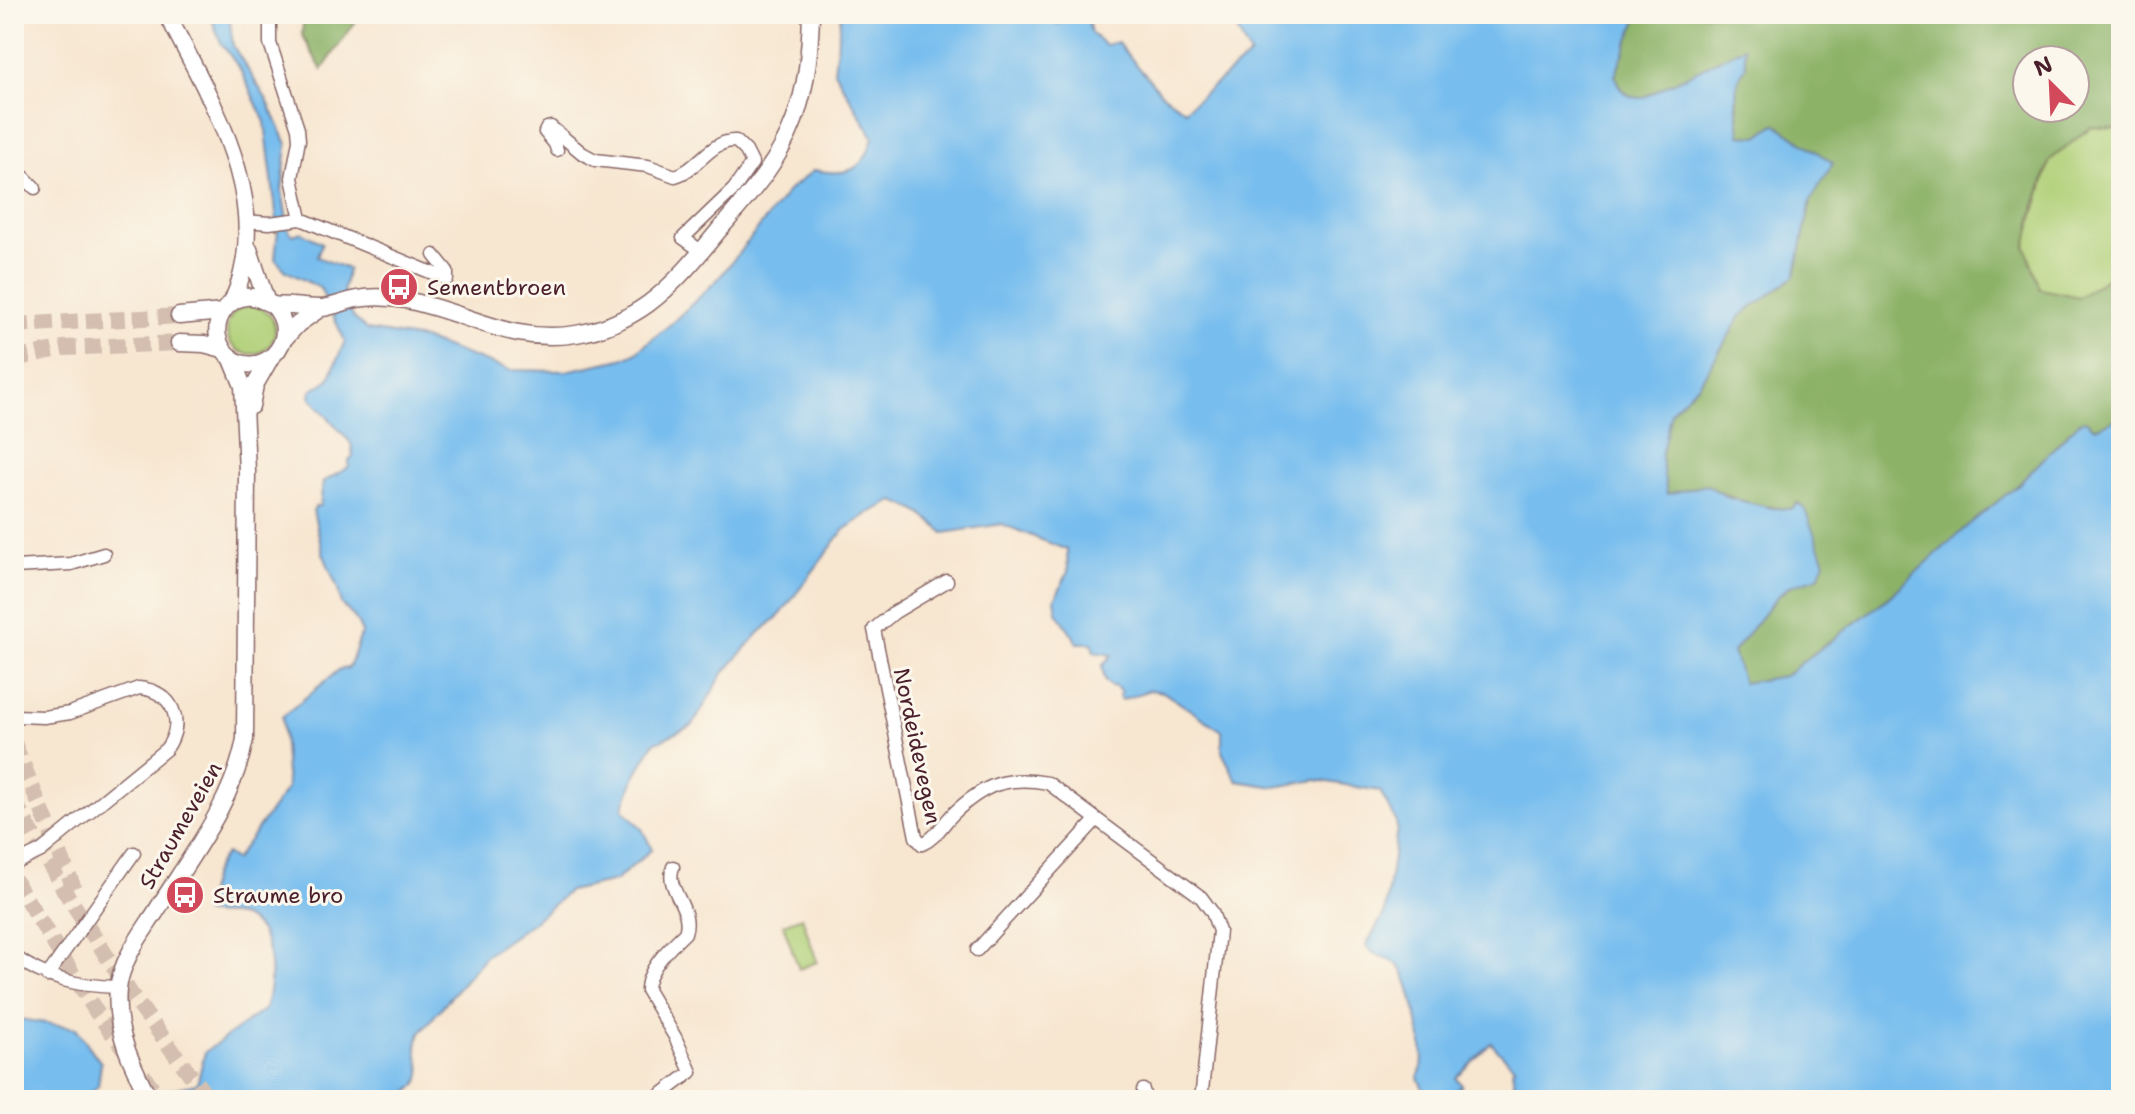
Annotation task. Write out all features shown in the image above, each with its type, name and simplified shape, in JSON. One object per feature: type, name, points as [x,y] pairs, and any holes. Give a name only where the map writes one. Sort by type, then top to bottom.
[{"type":"main road","points":[[167,14],[229,137],[240,172],[246,240],[242,272],[217,326],[227,353]]},
{"type":"main road","points":[[179,316],[228,307],[249,297],[321,308],[370,297],[406,300],[521,335],[578,334],[615,322],[645,306],[668,287],[751,193],[784,144],[804,88],[811,14]]},
{"type":"main road","points":[[246,240],[255,274],[284,325],[283,340]]},
{"type":"main road","points":[[179,343],[204,344],[251,364],[271,357],[291,330],[321,308]]},
{"type":"main road","name":"Straumeveien","points":[[150,1100],[120,1026],[118,987],[131,953],[222,805],[240,763],[245,739],[247,471],[243,386],[227,353]]},
{"type":"main road","name":"Straumeveien","points":[[245,435],[255,385],[271,357]]},
{"type":"street","points":[[270,14],[270,43],[299,140],[288,221]]},
{"type":"street","points":[[557,150],[545,132],[547,128],[551,127],[595,160],[648,166],[675,176],[689,170],[720,144],[731,140],[739,144],[752,163],[726,198],[683,238],[701,251]]},
{"type":"street","points":[[14,167],[35,188]]},
{"type":"street","points":[[245,221],[288,221],[447,279],[447,271],[434,255]]},
{"type":"street","points":[[14,567],[71,564],[104,554]]},
{"type":"street","name":"Nordeidevegen","points":[[947,581],[895,612],[874,629],[916,837],[922,844],[931,840],[953,814],[983,789],[1005,781],[1027,779],[1048,783],[1191,888],[1212,912],[1219,931],[1201,1100]]},
{"type":"street","points":[[14,716],[44,717],[70,713],[139,688],[151,689],[169,702],[176,727],[174,738],[166,749],[41,851],[14,864]]},
{"type":"street","points":[[977,950],[1096,820]]},
{"type":"street","points":[[47,976],[134,853]]},
{"type":"street","points":[[654,1100],[691,1072],[675,1037],[647,990],[647,981],[652,972],[685,933],[688,925],[671,880],[673,867]]},
{"type":"street","points":[[14,956],[47,976],[81,986],[118,987]]},
{"type":"green space","points":[[304,14],[364,14],[322,70],[302,35]]},
{"type":"green space","points":[[1639,14],[2121,14],[2121,133],[2118,129],[2091,127],[2050,160],[2035,205],[2026,247],[2040,289],[2079,297],[2121,268],[2121,417],[2095,428],[2085,420],[2069,432],[2018,485],[1888,598],[1784,676],[1742,684],[1733,652],[1777,597],[1790,586],[1817,577],[1797,503],[1790,509],[1757,505],[1707,485],[1667,494],[1661,457],[1671,411],[1699,384],[1741,316],[1795,276],[1811,200],[1832,163],[1775,124],[1758,136],[1740,135],[1736,88],[1744,48],[1643,98],[1633,97],[1619,85],[1615,75]]},
{"type":"green space","points":[[2091,127],[2118,129],[2121,133],[2121,268],[2079,297],[2039,289],[2025,247],[2050,160]]},
{"type":"green space","points":[[251,306],[268,313],[275,330],[268,347],[251,354],[234,347],[227,330],[234,313]]},
{"type":"green space","points":[[802,917],[817,962],[799,969],[783,924]]},
{"type":"water","points":[[210,14],[229,14],[233,46],[267,100],[287,144],[282,191],[289,232],[293,235],[301,232],[322,243],[317,257],[348,269],[343,290],[353,317],[367,330],[423,339],[509,370],[566,371],[622,359],[635,353],[718,279],[790,189],[814,170],[844,172],[859,165],[873,137],[834,71],[841,14],[1055,14],[1057,24],[1087,16],[1091,33],[1105,45],[1117,42],[1161,93],[1185,110],[1250,55],[1234,24],[1224,14],[1639,14],[1615,75],[1624,92],[1638,98],[1744,47],[1746,66],[1737,90],[1740,135],[1758,136],[1775,124],[1833,163],[1811,200],[1795,276],[1741,316],[1699,384],[1671,411],[1661,457],[1667,494],[1707,485],[1729,498],[1772,508],[1790,509],[1799,503],[1805,510],[1825,562],[1818,577],[1790,586],[1777,597],[1733,652],[1743,683],[1784,676],[1888,598],[1966,527],[2018,485],[2079,422],[2085,420],[2095,428],[2121,417],[2121,1100],[1517,1100],[1514,1067],[1491,1043],[1456,1078],[1462,1085],[1448,1100],[1428,1100],[1418,1078],[1422,1067],[1422,1047],[1405,976],[1397,965],[1366,946],[1385,912],[1397,829],[1380,791],[1316,780],[1275,787],[1237,781],[1222,752],[1222,731],[1163,692],[1150,690],[1121,700],[1121,692],[1105,680],[1102,666],[1112,655],[1094,652],[1092,643],[1078,643],[1057,612],[1055,599],[1068,572],[1067,550],[1002,524],[944,533],[908,506],[893,501],[843,531],[781,614],[759,633],[722,675],[693,725],[654,743],[635,776],[623,809],[642,829],[652,849],[615,881],[569,891],[533,922],[486,955],[420,1033],[417,1053],[421,1075],[410,1091],[396,1100],[120,1100],[197,1084],[205,1052],[265,1009],[270,971],[261,933],[253,923],[242,917],[204,913],[209,890],[221,860],[226,854],[235,860],[287,788],[282,717],[340,669],[349,668],[362,632],[355,618],[341,604],[323,553],[313,511],[320,506],[323,482],[349,467],[353,456],[351,443],[310,397],[311,391],[329,379],[345,341],[320,288],[286,271],[275,259],[278,229],[265,122],[240,69],[221,43]]},
{"type":"water","points":[[14,1018],[76,1028],[101,1063],[98,1086],[81,1100],[80,1097],[71,1100],[14,1100]]},
{"type":"tunnel","points":[[14,325],[179,316]]},
{"type":"tunnel","points":[[14,359],[63,348],[179,343]]},
{"type":"tunnel","points":[[14,743],[74,888]]},
{"type":"tunnel","points":[[14,801],[64,890],[133,997],[209,1100]]},
{"type":"tunnel","points":[[14,879],[97,1013],[127,1053]]},
{"type":"tunnel","points":[[143,1075],[161,1100]]},
{"type":"place","name":"Sementbroen","points":[[399,287]]},
{"type":"place","name":"Straume bro","points":[[185,895]]}]
